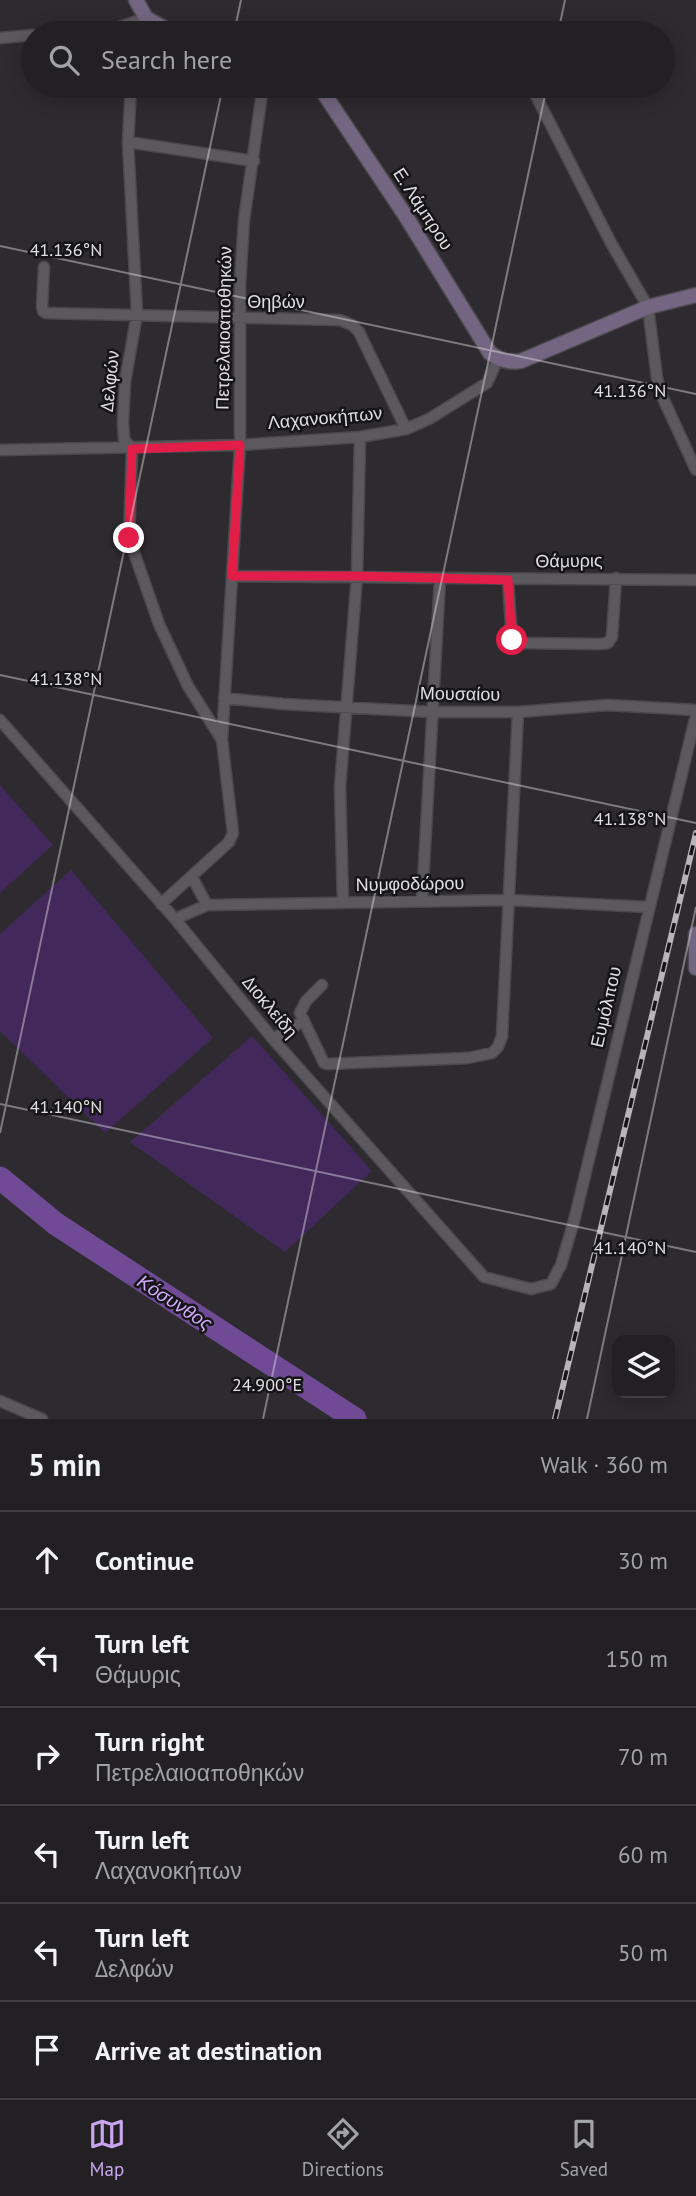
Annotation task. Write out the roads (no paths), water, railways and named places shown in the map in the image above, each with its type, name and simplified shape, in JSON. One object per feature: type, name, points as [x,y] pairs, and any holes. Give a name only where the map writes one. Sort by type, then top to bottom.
[{"type":"street","points":[[136,0],[146,18],[151,21]]},
{"type":"street","points":[[136,21],[146,18]]},
{"type":"street","points":[[0,38],[21,36]]},
{"type":"street","name":"Δελφών","points":[[130,98],[128,142],[137,314],[125,382],[123,422],[124,439],[132,449],[129,538],[159,624],[188,686],[222,740]]},
{"type":"street","name":"Πετρελαιοαποθηκών","points":[[161,904],[229,842],[233,833],[222,740],[240,445],[240,285],[244,220],[262,98]]},
{"type":"street","name":"Ε. Λάμπρου","points":[[327,98],[405,215],[489,353],[498,359]]},
{"type":"street","points":[[537,98],[611,243],[648,307],[662,396],[696,470]]},
{"type":"street","points":[[128,142],[254,161]]},
{"type":"street","name":"Θηβών","points":[[44,267],[42,306],[46,313],[340,320],[352,325],[359,332],[405,429]]},
{"type":"street","points":[[498,359],[521,361],[648,307],[696,295]]},
{"type":"street","name":"Λαχανοκήπων","points":[[0,450],[240,445],[360,437],[405,429],[429,419],[486,383],[494,373],[498,359]]},
{"type":"street","points":[[343,902],[340,787],[357,576],[360,437]]},
{"type":"street","name":"Θάμυρις","points":[[232,576],[696,580]]},
{"type":"street","points":[[508,580],[512,640],[518,643],[600,644],[608,643],[612,637],[616,578]]},
{"type":"street","points":[[422,901],[440,579]]},
{"type":"street","name":"Μουσαίου","points":[[224,698],[432,712],[518,712],[608,705],[696,710]]},
{"type":"street","points":[[322,985],[301,1008],[303,1021],[324,1063],[468,1058],[492,1053],[498,1047],[502,1036],[518,712]]},
{"type":"street","name":"Ευμόλπου","points":[[531,1289],[551,1284],[561,1265],[574,1221],[696,715]]},
{"type":"street","name":"Διοκλείδη","points":[[0,720],[175,919],[273,1039],[484,1277],[531,1289]]},
{"type":"street","points":[[192,877],[207,905]]},
{"type":"street","name":"Νυμφοδώρου","points":[[175,919],[207,905],[509,900],[648,907]]},
{"type":"street","points":[[696,934],[696,968]]},
{"type":"street","points":[[273,1039],[303,1021]]},
{"type":"street","points":[[0,1401],[43,1419]]},
{"type":"waterway","name":"Κόσυνθος","points":[[0,1178],[56,1224],[355,1419]]},
{"type":"railway","points":[[555,1419],[696,833]]}]
